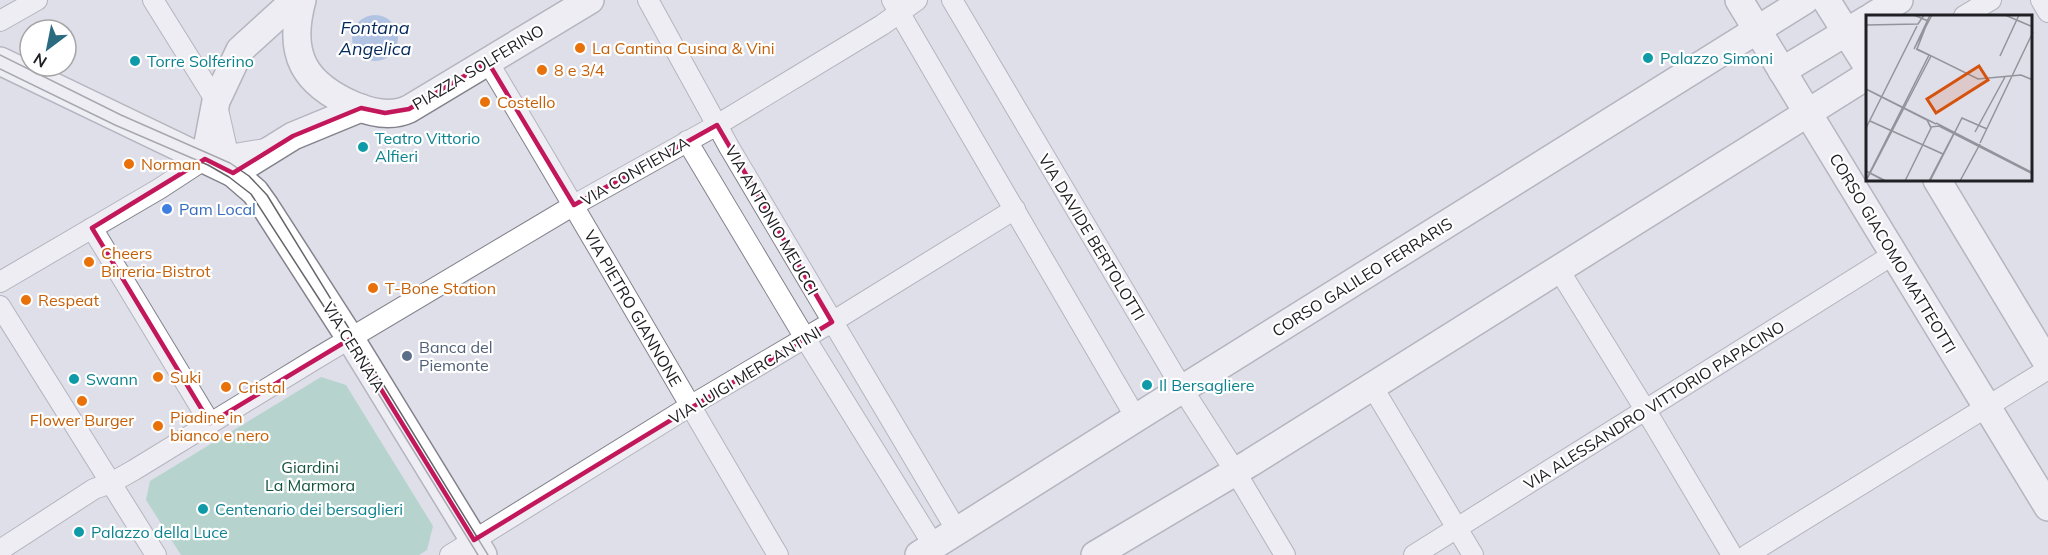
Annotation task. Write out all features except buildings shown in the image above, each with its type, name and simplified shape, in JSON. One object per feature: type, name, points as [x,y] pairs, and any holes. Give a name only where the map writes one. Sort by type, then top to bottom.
[{"type":"street","points":[[0,21],[37,0]]},
{"type":"street","points":[[153,0],[216,101],[222,162]]},
{"type":"street","points":[[216,101],[240,50],[295,0]]},
{"type":"street","name":"PIAZZA SOLFERINO","points":[[302,0],[298,13],[297,41],[303,66],[314,82],[324,90],[361,108],[385,113],[403,112],[590,0]]},
{"type":"street","name":"VIA ANTONIO MEUCCI","points":[[648,0],[717,125],[957,531]]},
{"type":"street","name":"VIA CONFIENZA","points":[[0,550],[94,489],[111,483],[350,338],[717,125],[882,25],[896,6],[917,0]]},
{"type":"street","name":"VIA DAVIDE BERTOLOTTI","points":[[952,0],[1183,390],[1285,555]]},
{"type":"street","name":"CORSO GIACOMO MATTEOTTI","points":[[1739,0],[2048,507]]},
{"type":"street","name":"CORSO GALILEO FERRARIS","points":[[927,550],[1805,0]]},
{"type":"street","points":[[1826,0],[1857,26],[1866,60]]},
{"type":"street","points":[[1875,15],[1899,0]]},
{"type":"street","points":[[1966,15],[1991,0]]},
{"type":"street","points":[[2041,0],[2048,12]]},
{"type":"street","points":[[896,6],[1136,418]]},
{"type":"street","points":[[1782,71],[1857,26]]},
{"type":"street","name":"VIA CERNAIA","points":[[0,61],[222,162],[255,192],[350,338],[479,548]]},
{"type":"street","name":"VIA PIETRO GIANNONE","points":[[488,62],[778,555]]},
{"type":"street","points":[[1099,554],[1866,76]]},
{"type":"street","points":[[0,282],[159,189],[222,162],[273,147],[293,136],[361,108]]},
{"type":"street","name":"VIA ANTONIO MEUCCI","points":[[687,141],[805,338],[927,550]]},
{"type":"street","points":[[1938,182],[2048,364]]},
{"type":"street","name":"VIA LUIGI MERCANTINI","points":[[450,555],[479,548],[690,406],[1015,209]]},
{"type":"street","points":[[92,228],[210,423]]},
{"type":"street","name":"VIA ALESSANDRO VITTORIO PAPACINO","points":[[1414,555],[1894,254]]},
{"type":"street","points":[[1558,270],[1646,410],[1732,555]]},
{"type":"street","points":[[0,306],[156,555]]},
{"type":"street","points":[[1747,555],[2048,369]]},
{"type":"street","points":[[1372,386],[1473,555]]},
{"type":"highlighted area","points":[[488,62],[574,205],[717,125],[832,322],[474,540],[350,339],[210,423],[92,228],[205,159],[233,173],[293,136],[361,108],[385,113],[409,109]]},
{"type":"green space","name":"Giardini La Marmora","points":[[321,377],[346,385],[433,526],[427,550],[419,555],[181,555],[146,500],[150,481]]},
{"type":"water","name":"Fontana Angelica","points":[[375,15],[391,22],[398,38],[391,54],[375,61],[359,54],[352,38],[359,22]]},
{"type":"tram line","points":[[0,55],[121,115],[230,163],[249,176],[267,195],[488,555]]},
{"type":"tram line","points":[[0,69],[115,125],[208,165],[251,194],[334,322],[478,555]]},
{"type":"place","name":"La Cantina Cusina & Vini","points":[[580,48]]},
{"type":"place","name":"Palazzo Simoni","points":[[1648,58]]},
{"type":"place","name":"Torre Solferino","points":[[135,61]]},
{"type":"place","name":"8 e 3/4","points":[[542,70]]},
{"type":"place","name":"Costello","points":[[485,102]]},
{"type":"place","name":"Teatro Vittorio Alfieri","points":[[363,147]]},
{"type":"place","name":"Norman","points":[[129,164]]},
{"type":"place","name":"Pam Local","points":[[167,209]]},
{"type":"place","name":"Cheers Birreria-Bistrot","points":[[89,262]]},
{"type":"place","name":"T-Bone Station","points":[[373,288]]},
{"type":"place","name":"Respeat","points":[[26,300]]},
{"type":"place","name":"Banca del Piemonte","points":[[407,356]]},
{"type":"place","name":"Suki","points":[[158,377]]},
{"type":"place","name":"Swann","points":[[74,379]]},
{"type":"place","name":"Il Bersagliere","points":[[1147,385]]},
{"type":"place","name":"Cristal","points":[[226,387]]},
{"type":"place","name":"Flower Burger","points":[[82,401]]},
{"type":"place","name":"Piadine in bianco e nero","points":[[158,426]]},
{"type":"place","name":"Centenario dei bersaglieri","points":[[203,509]]},
{"type":"place","name":"Palazzo della Luce","points":[[79,532]]}]
